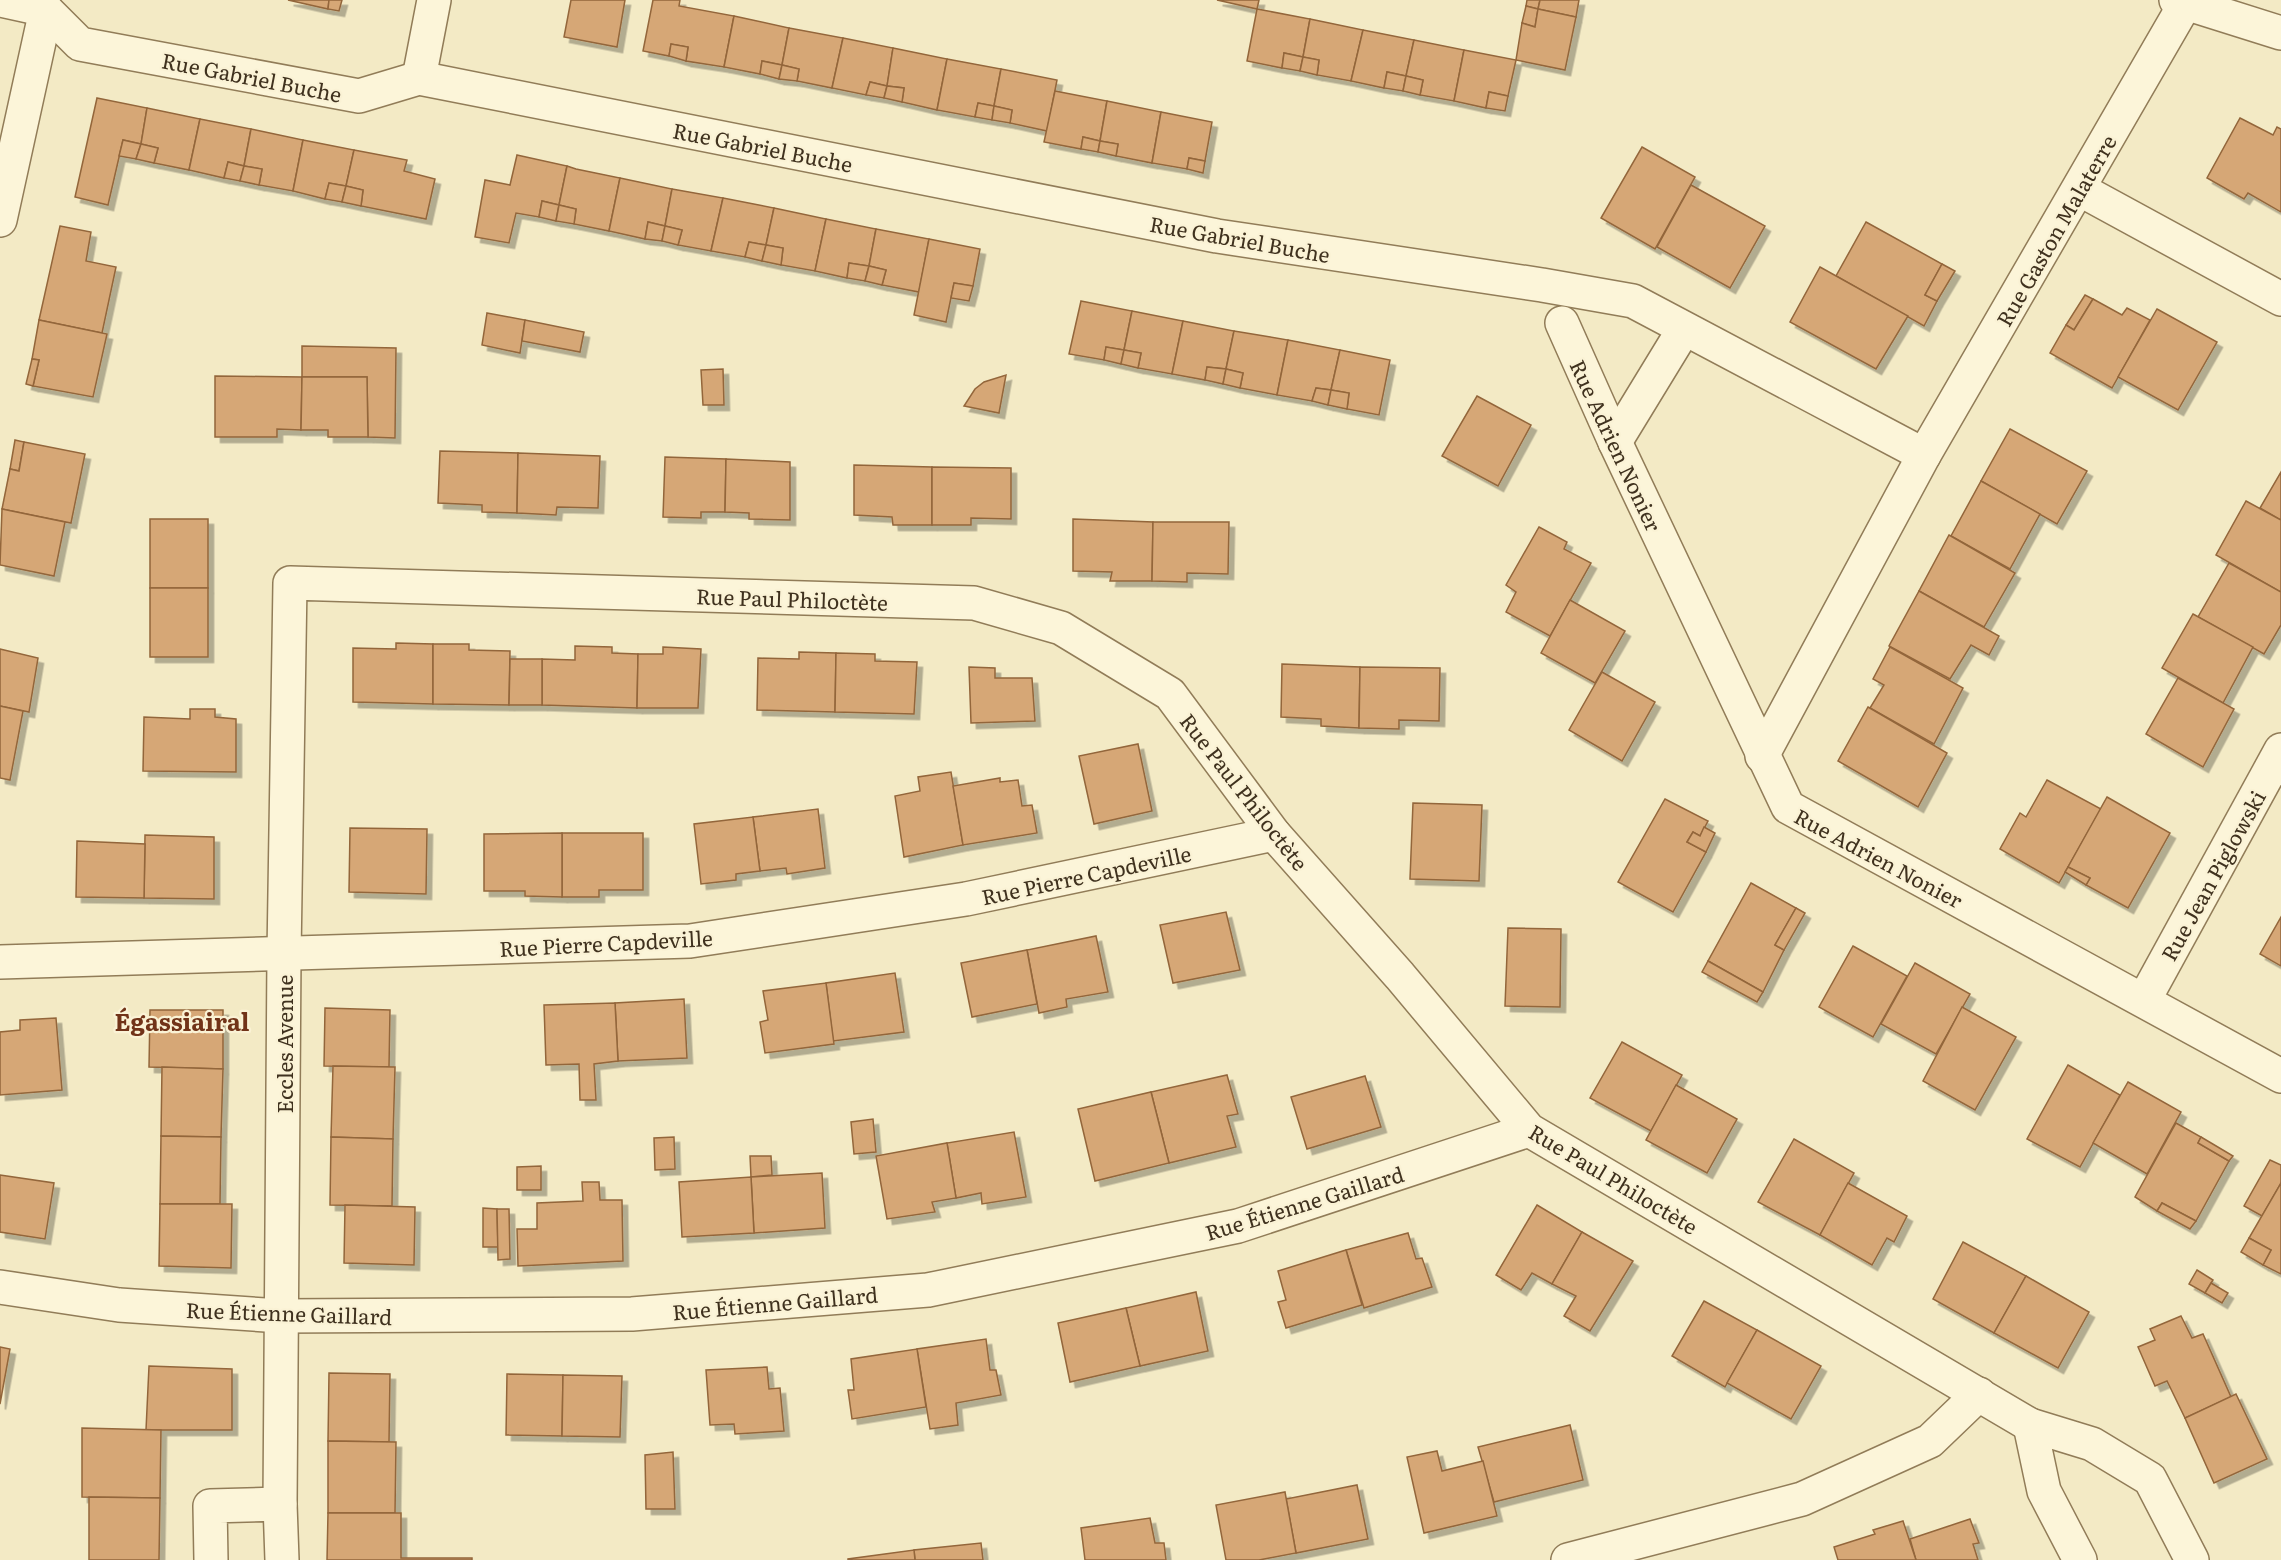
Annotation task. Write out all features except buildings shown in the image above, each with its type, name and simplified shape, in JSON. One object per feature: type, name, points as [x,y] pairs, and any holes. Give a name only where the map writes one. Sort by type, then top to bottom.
[{"type":"street","points":[[0,220],[46,10],[1,0]]},
{"type":"street","points":[[419,78],[434,0]]},
{"type":"street","points":[[2180,2],[2281,33]]},
{"type":"street","name":"Rue Gaston Malaterre","points":[[1762,756],[1924,455],[2079,189],[2180,2]]},
{"type":"street","name":"Rue Gabriel Buche","points":[[46,10],[80,44],[359,96],[419,78],[1217,236],[1542,285],[1633,302],[1684,328]]},
{"type":"street","points":[[2079,189],[2281,299]]},
{"type":"street","name":"Rue Adrien Nonier","points":[[1562,323],[1615,442],[1788,807],[2281,1076]]},
{"type":"street","points":[[1615,442],[1684,328],[1924,455]]},
{"type":"street","name":"Rue Paul Philoctète","points":[[290,583],[974,603],[1061,628],[1170,694],[1274,834],[1400,976],[1529,1130],[2030,1425],[2092,1444],[2150,1479],[2192,1560]]},
{"type":"street","name":"Eccles Avenue","points":[[282,1560],[281,1316],[290,583]]},
{"type":"street","name":"Rue Jean Piglowski","points":[[2144,1000],[2281,750]]},
{"type":"street","name":"Rue Pierre Capdeville","points":[[0,962],[690,941],[966,899],[1274,834]]},
{"type":"street","name":"Rue Étienne Gaillard","points":[[0,1287],[119,1305],[281,1316],[632,1314],[928,1290],[1238,1226],[1529,1130]]},
{"type":"street","points":[[1568,1560],[1802,1498],[1930,1441],[1979,1394]]},
{"type":"street","points":[[2030,1425],[2044,1491],[2080,1560]]},
{"type":"street","points":[[211,1560],[210,1506],[280,1504]]},
{"type":"district","name":"Égassiairal","points":[[182,1020]]}]
